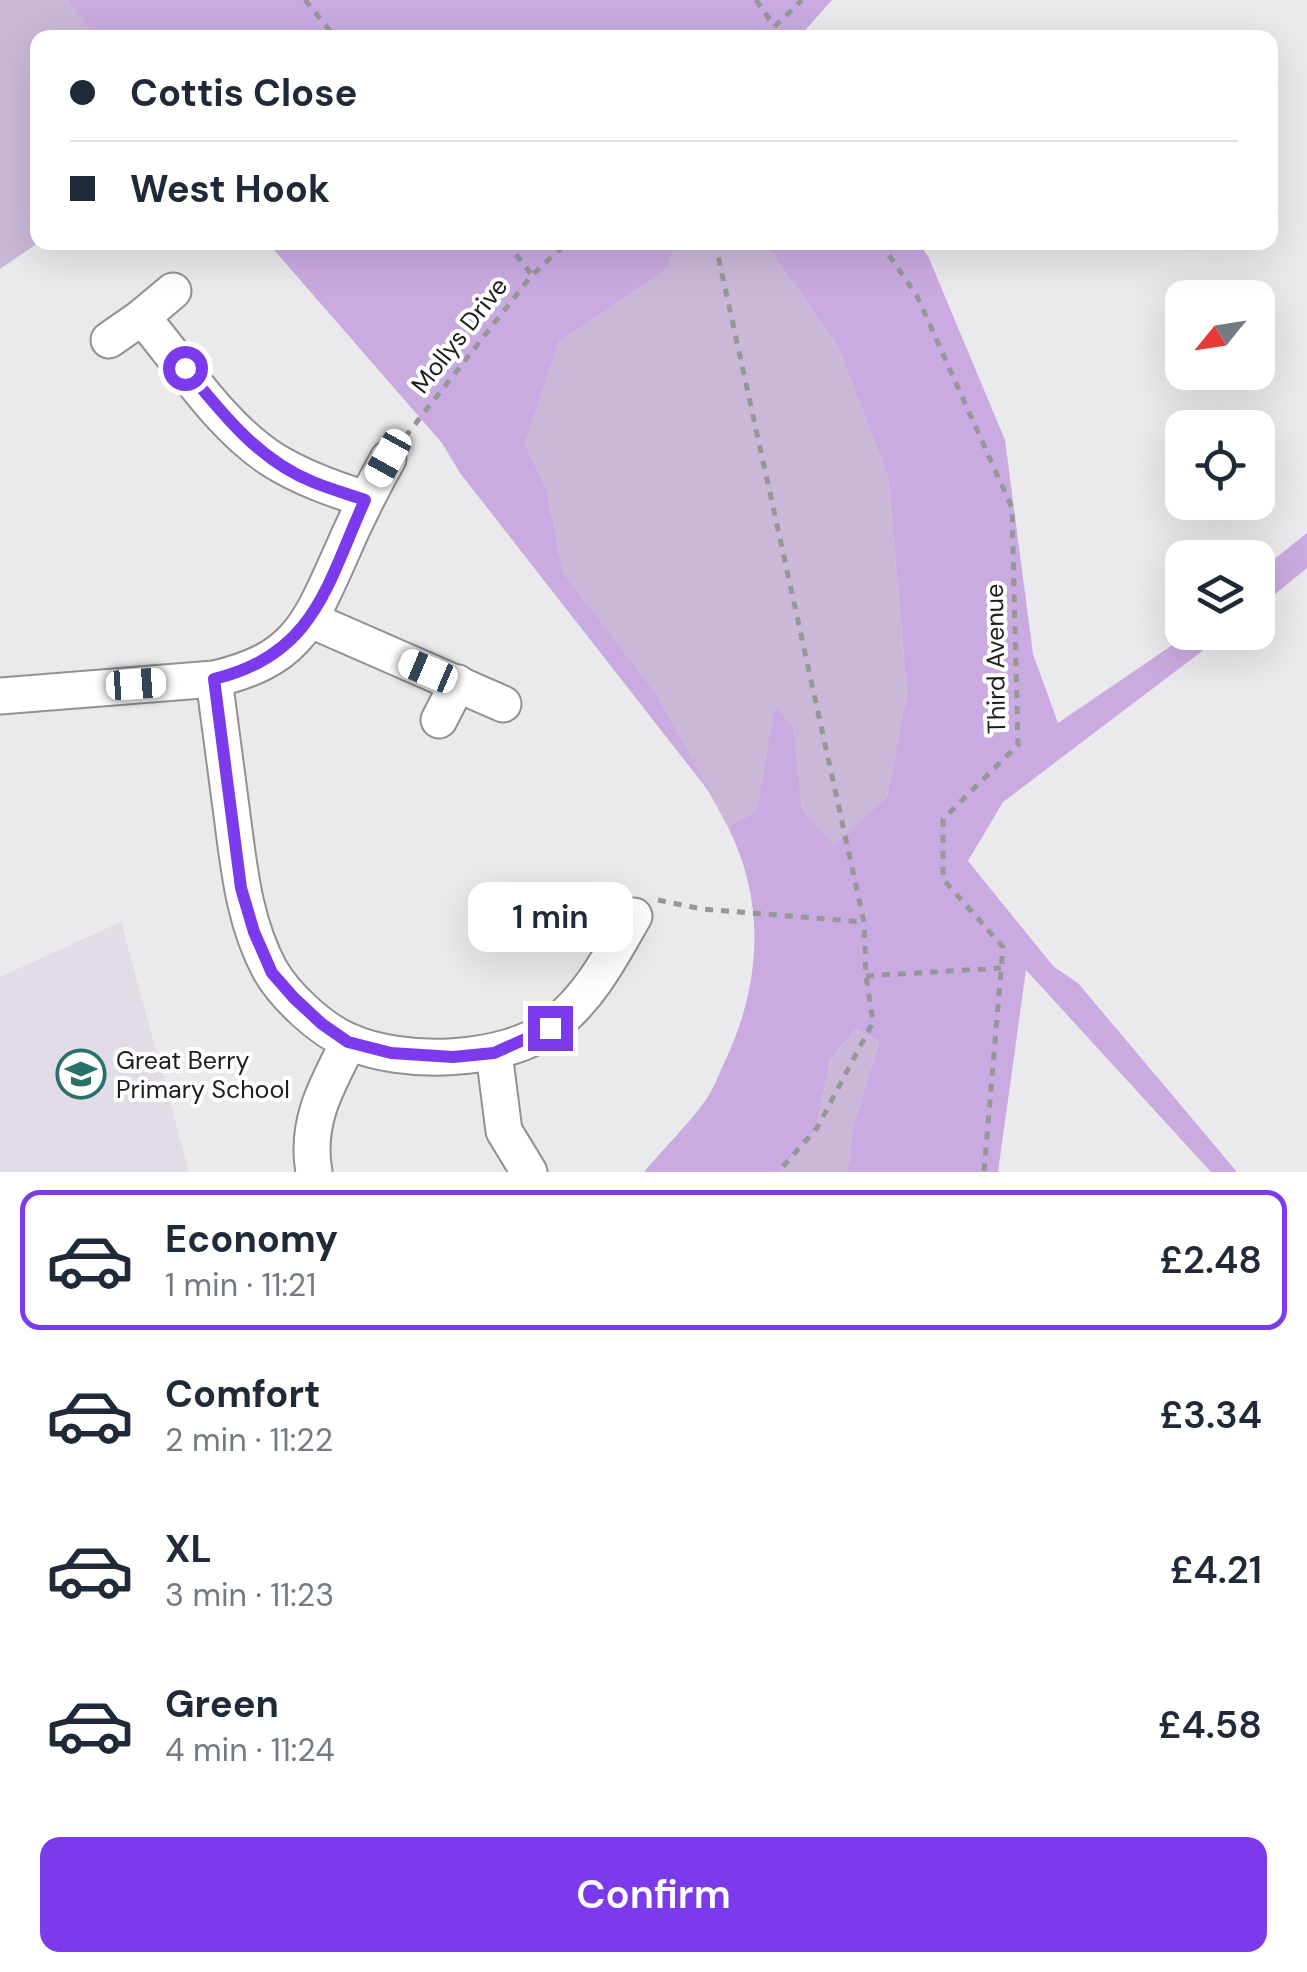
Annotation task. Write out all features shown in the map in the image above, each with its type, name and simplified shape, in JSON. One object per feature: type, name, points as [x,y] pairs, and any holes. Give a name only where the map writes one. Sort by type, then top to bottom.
[{"type":"street","points":[[109,340],[173,291]]},
{"type":"street","points":[[142,317],[227,420],[270,458],[310,481],[365,500]]},
{"type":"street","points":[[0,696],[214,679],[245,672],[266,661],[311,620],[388,458]]},
{"type":"street","points":[[311,620],[503,704]]},
{"type":"street","points":[[214,679],[241,888],[254,932],[272,973],[322,1024],[348,1042],[391,1053],[453,1057],[494,1053],[550,1028],[582,1000],[634,916]]},
{"type":"street","points":[[439,720],[458,683]]},
{"type":"street","points":[[314,1172],[311,1139],[317,1105],[348,1042]]},
{"type":"street","points":[[494,1053],[504,1131],[529,1172]]},
{"type":"path","points":[[305,0],[329,30]]},
{"type":"path","points":[[756,0],[774,27]]},
{"type":"path","points":[[771,30],[802,0]]},
{"type":"path","points":[[512,250],[532,275]]},
{"type":"path","name":"Mollys Drive","points":[[388,458],[532,275],[559,250]]},
{"type":"path","points":[[717,250],[864,922],[866,976],[874,1022],[817,1128],[778,1172]]},
{"type":"path","name":"Third Avenue","points":[[885,250],[917,296],[1012,508],[1018,746],[943,819],[943,879],[1003,947],[984,1172]]},
{"type":"path","points":[[634,916],[658,900],[702,909],[864,922]]},
{"type":"path","points":[[866,976],[1002,968]]},
{"type":"shaded area","points":[[0,0],[67,0],[91,30],[30,30],[30,248],[0,269]]},
{"type":"shaded area","points":[[67,0],[832,0],[805,30],[91,30]]},
{"type":"shaded area","points":[[274,250],[673,250],[669,268],[559,342],[525,444],[547,490],[563,572],[655,693],[714,798],[460,473],[442,443]]},
{"type":"shaded area","points":[[673,250],[770,250],[837,345],[888,477],[907,692],[887,797],[834,846],[802,809],[794,727],[775,708],[756,811],[728,827],[655,694],[563,572],[547,490],[525,444],[559,342],[669,268]]},
{"type":"shaded area","points":[[770,250],[923,250],[928,256],[1005,440],[1033,654],[1058,723],[1165,650],[1204,650],[1003,802],[968,861],[1054,967],[1078,983],[1237,1172],[1211,1172],[1026,970],[998,1172],[847,1172],[853,1127],[879,1041],[856,1029],[830,1060],[817,1128],[778,1172],[644,1172],[708,1096],[738,1031],[752,973],[753,914],[749,885],[728,827],[756,811],[775,707],[794,727],[802,809],[834,845],[887,797],[907,692],[888,477],[837,345]]},
{"type":"shaded area","points":[[1307,533],[1307,568],[1275,594],[1275,558]]},
{"type":"shaded area","name":"Great Berry Primary School","points":[[121,922],[189,1172],[0,1172],[0,977]]},
{"type":"shaded area","points":[[856,1029],[879,1041],[853,1127],[847,1172],[778,1172],[817,1128],[830,1060]]},
{"type":"place","name":"Great Berry Primary School","points":[[81,1074]]},
{"type":"route","points":[[185,368],[227,420],[270,458],[310,481],[365,500],[311,620],[266,661],[245,672],[214,679],[241,888],[272,973],[322,1024],[348,1042],[391,1053],[453,1057],[494,1053],[550,1028]]}]
